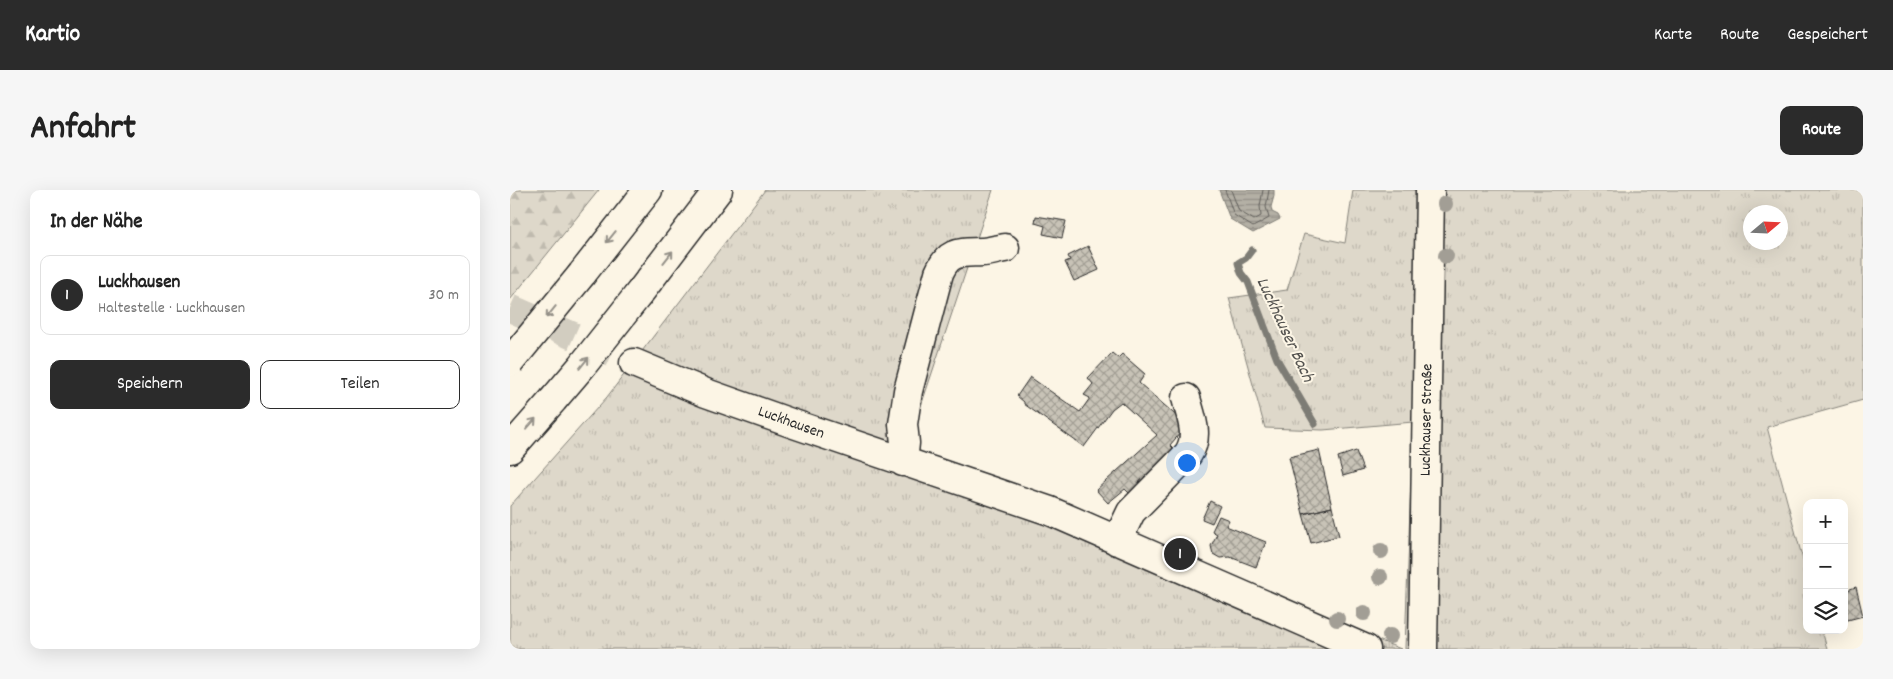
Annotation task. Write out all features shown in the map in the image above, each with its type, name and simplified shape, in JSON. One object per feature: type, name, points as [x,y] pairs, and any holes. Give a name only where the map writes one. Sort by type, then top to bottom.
[{"type":"main road","points":[[510,362],[648,190]]},
{"type":"main road","points":[[510,449],[582,366],[718,190]]},
{"type":"main road","name":"Luckhauser Straße","points":[[1423,649],[1430,190]]},
{"type":"main road","points":[[903,462],[905,443],[903,424],[908,391],[943,264],[961,252],[984,252],[1005,248]]},
{"type":"main road","name":"Luckhausen","points":[[634,364],[706,393],[1050,512],[1366,649]]},
{"type":"main road","points":[[1117,541],[1131,512],[1193,447],[1194,427],[1186,398]]},
{"type":"green space","points":[[510,190],[599,190],[510,300]]},
{"type":"green space","points":[[765,190],[993,190],[905,454],[1401,649],[510,649],[510,506],[607,397]]},
{"type":"green space","points":[[1353,190],[1863,190],[1863,400],[1767,427],[1803,560],[1803,634],[1823,634],[1827,649],[1405,649],[1413,422],[1323,430],[1265,428],[1229,298],[1287,290],[1304,234],[1345,243]]},
{"type":"water","points":[[1219,190],[1274,190],[1272,212],[1278,215],[1280,219],[1253,233],[1230,219]]},
{"type":"building","points":[[1036,216],[1066,221],[1062,238],[1043,234],[1045,226],[1035,223]]},
{"type":"building","points":[[1088,246],[1099,270],[1074,281],[1065,262],[1070,260],[1068,256]]},
{"type":"building","points":[[1112,353],[1118,358],[1122,354],[1145,374],[1139,383],[1187,425],[1170,445],[1178,453],[1133,497],[1125,489],[1108,503],[1096,490],[1157,435],[1121,402],[1112,409],[1084,447],[1024,404],[1017,396],[1030,377],[1080,412],[1090,398],[1084,395],[1093,384],[1088,378]]},
{"type":"building","points":[[1319,450],[1332,507],[1303,514],[1289,457]]},
{"type":"building","points":[[1356,451],[1363,470],[1343,476],[1338,457]]},
{"type":"building","points":[[1210,501],[1220,506],[1212,523],[1202,519]]},
{"type":"building","points":[[1332,507],[1339,536],[1311,543],[1303,514]]},
{"type":"building","points":[[1219,516],[1229,520],[1226,526],[1266,542],[1256,567],[1230,557],[1220,558],[1213,554],[1211,546],[1217,534],[1212,531]]},
{"type":"building","points":[[1856,587],[1863,616],[1848,620],[1848,590]]},
{"type":"waterway","name":"Luckhauser Bach","points":[[1252,250],[1246,258],[1238,263],[1241,273],[1248,282],[1277,359],[1315,424]]},
{"type":"tunnel","points":[[510,308],[634,363]]},
{"type":"place","name":"Luckhausen","points":[[1180,554]]}]
